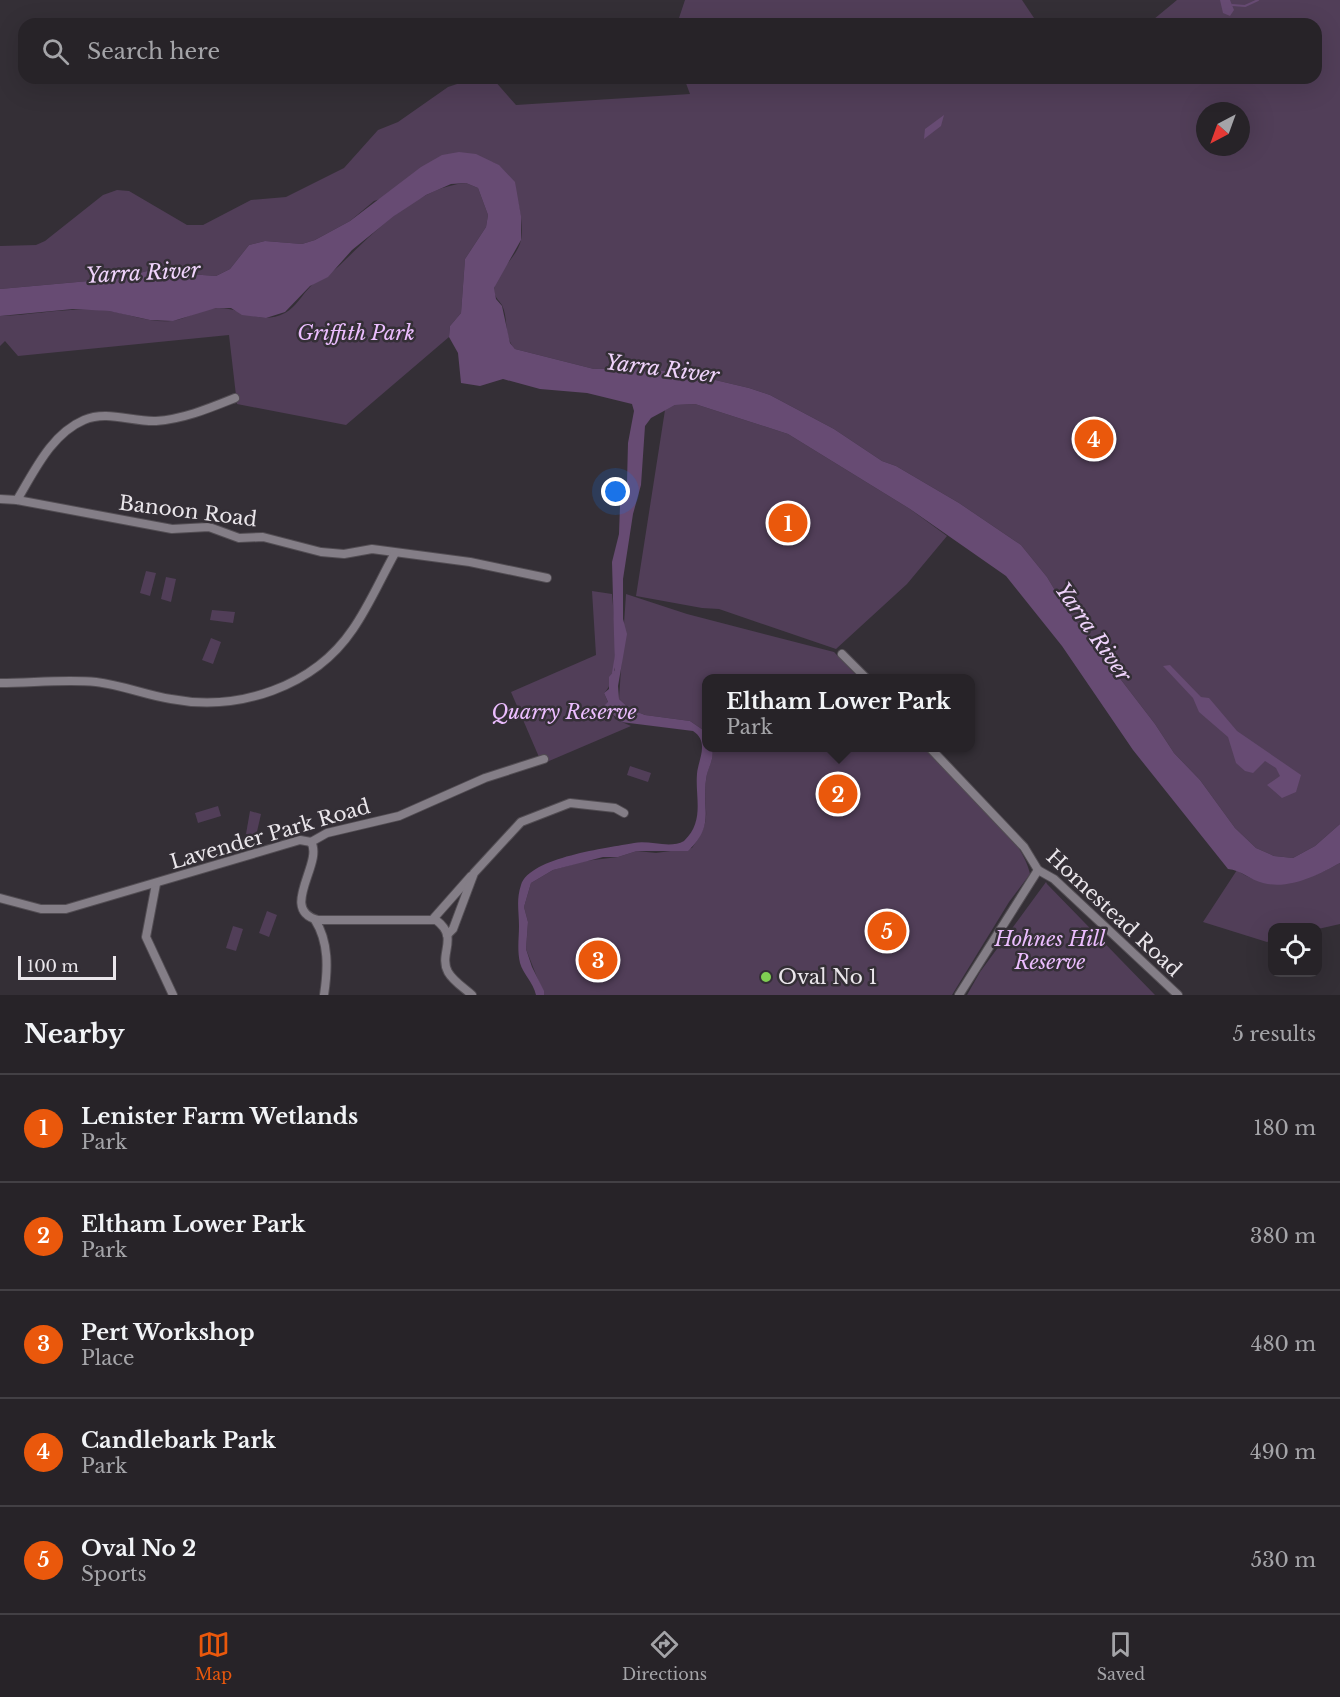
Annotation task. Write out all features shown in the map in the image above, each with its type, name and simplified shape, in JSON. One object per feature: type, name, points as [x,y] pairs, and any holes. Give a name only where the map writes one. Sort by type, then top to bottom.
[{"type":"street","points":[[17,500],[56,440],[83,420],[103,415],[143,421],[175,418],[235,398]]},
{"type":"street","name":"Banoon Road","points":[[0,499],[17,500],[172,529],[209,527],[239,538],[263,537],[321,552],[344,554],[365,549],[470,562],[547,578]]},
{"type":"street","points":[[0,683],[95,682],[172,700],[205,702],[249,698],[279,690],[309,673],[336,650],[353,630],[394,553]]},
{"type":"street","points":[[842,654],[862,674]]},
{"type":"street","name":"Homestead Road","points":[[935,752],[1024,847],[1038,870],[1054,879],[1175,994]]},
{"type":"street","name":"Lavender Park Road","points":[[0,898],[54,910],[156,884],[300,840],[311,842],[327,833],[399,816],[485,778],[544,759]]},
{"type":"street","points":[[433,919],[525,820],[570,803],[615,808],[624,813]]},
{"type":"street","points":[[311,842],[314,855],[302,895],[305,911],[317,920],[326,947],[324,995]]},
{"type":"street","points":[[959,995],[1038,870]]},
{"type":"street","points":[[447,935],[453,929],[474,873]]},
{"type":"street","points":[[156,884],[146,937],[173,995]]},
{"type":"street","points":[[317,920],[433,919],[441,924],[447,935],[447,969],[471,995]]},
{"type":"green space","points":[[685,0],[1022,0],[1034,18],[679,18]]},
{"type":"green space","points":[[1177,0],[1340,0],[1340,824],[1315,846],[1293,858],[1274,856],[1256,848],[1235,828],[1200,780],[1174,753],[1155,724],[1065,607],[1047,577],[1021,545],[959,503],[896,466],[882,461],[834,429],[770,395],[749,388],[694,375],[643,368],[594,369],[515,349],[507,333],[504,310],[495,296],[494,289],[498,276],[519,247],[522,231],[521,220],[512,185],[500,167],[492,162],[374,201],[350,221],[315,240],[302,244],[265,241],[249,245],[230,269],[216,276],[147,271],[122,278],[0,289],[0,246],[36,245],[45,241],[103,195],[117,190],[129,191],[187,225],[203,225],[251,200],[286,197],[344,168],[378,130],[398,122],[448,87],[457,84],[498,84],[516,105],[690,94],[686,84],[1322,84],[1322,18],[1155,18]]},
{"type":"green space","name":"Griffith Park","points":[[466,183],[478,188],[488,215],[486,227],[465,259],[461,313],[450,326],[449,337],[346,425],[237,404],[229,335],[18,356],[5,341],[0,346],[0,316],[95,310],[117,312],[155,321],[171,321],[207,309],[219,308],[259,317],[276,317],[292,308],[313,284],[336,269],[381,226],[413,202],[448,186]]},
{"type":"green space","points":[[695,404],[788,434],[910,509],[947,536],[907,584],[836,649],[719,609],[636,596],[665,410],[675,405]]},
{"type":"green space","points":[[146,571],[156,573],[150,596],[140,593]]},
{"type":"green space","points":[[166,577],[176,579],[171,602],[161,599]]},
{"type":"green space","name":"Quarry Reserve","points":[[592,591],[612,594],[615,662],[613,675],[604,693],[615,719],[631,726],[542,764],[511,692],[596,655]]},
{"type":"green space","points":[[626,594],[687,614],[834,652],[855,674],[702,674],[702,729],[690,721],[645,715],[630,709],[619,699]]},
{"type":"green space","points":[[212,610],[235,612],[233,623],[210,620]]},
{"type":"green space","points":[[211,638],[221,642],[213,664],[202,660]]},
{"type":"green space","points":[[712,752],[930,752],[1001,824],[1024,858],[1030,874],[1009,902],[952,995],[544,995],[526,949],[528,922],[524,907],[531,883],[553,870],[585,861],[618,857],[637,851],[656,853],[692,848],[705,821],[706,780]]},
{"type":"green space","points":[[630,766],[651,773],[648,782],[627,775]]},
{"type":"green space","points":[[218,806],[221,816],[198,823],[195,813]]},
{"type":"green space","points":[[250,811],[261,814],[256,836],[246,834]]},
{"type":"green space","points":[[1340,863],[1340,924],[1322,928],[1322,923],[1268,923],[1267,942],[1203,922],[1237,870],[1262,882],[1275,883],[1301,879]]},
{"type":"green space","name":"Hohnes Hill Reserve","points":[[1046,882],[1155,995],[967,995],[980,972]]},
{"type":"green space","points":[[267,911],[277,915],[269,937],[259,933]]},
{"type":"green space","points":[[233,926],[243,929],[236,951],[226,948]]},
{"type":"water","points":[[1220,0],[1230,0],[1234,10],[1230,16],[1223,13]]},
{"type":"water","points":[[944,115],[941,126],[924,139],[925,129]]},
{"type":"water","name":"Yarra River","points":[[459,152],[476,154],[499,165],[515,182],[521,216],[521,240],[494,288],[496,299],[502,306],[510,343],[515,349],[594,369],[643,368],[694,375],[770,395],[834,429],[882,461],[896,466],[959,503],[1021,545],[1047,577],[1065,607],[1155,724],[1174,753],[1200,780],[1235,828],[1256,848],[1274,856],[1293,858],[1315,846],[1340,824],[1340,863],[1303,880],[1283,885],[1263,883],[1228,869],[1133,750],[1062,646],[1006,576],[910,509],[788,434],[695,404],[675,405],[651,418],[645,426],[641,485],[633,514],[623,579],[623,619],[627,634],[618,686],[619,699],[630,709],[645,715],[690,721],[702,729],[702,746],[698,735],[693,731],[621,722],[604,706],[608,702],[604,693],[609,689],[609,677],[615,670],[612,562],[619,534],[620,506],[627,482],[628,443],[634,411],[632,404],[587,393],[540,389],[503,379],[480,386],[461,383],[458,353],[449,337],[450,326],[461,313],[465,259],[486,227],[488,215],[478,188],[466,183],[451,184],[426,195],[394,216],[352,250],[328,277],[310,286],[285,312],[266,318],[242,315],[231,308],[216,308],[173,321],[150,320],[109,311],[73,309],[0,316],[0,289],[122,278],[147,271],[216,276],[230,269],[249,245],[265,241],[302,244],[315,240],[350,221],[421,167],[442,155]]},
{"type":"water","points":[[1170,665],[1201,697],[1209,698],[1237,731],[1301,775],[1296,792],[1282,798],[1267,785],[1280,776],[1276,768],[1265,761],[1253,773],[1245,771],[1236,763],[1228,737],[1199,712],[1193,698],[1163,666]]},
{"type":"water","points":[[702,751],[713,752],[706,780],[705,825],[702,834],[688,851],[637,851],[618,857],[603,857],[553,870],[531,883],[524,907],[528,922],[526,949],[544,991],[544,995],[536,995],[521,967],[519,953],[519,896],[521,885],[527,875],[554,861],[589,851],[634,843],[673,844],[684,841],[691,833],[697,817],[697,774]]},
{"type":"waterway","points":[[1232,5],[1245,6],[1258,0]]},
{"type":"waterway","points":[[613,673],[616,655]]},
{"type":"place","name":"Candlebark Park","points":[[1094,439]]},
{"type":"place","name":"Lenister Farm Wetlands","points":[[788,523]]},
{"type":"place","name":"Eltham Lower Park","points":[[838,794]]},
{"type":"place","name":"Oval No 2","points":[[887,931]]},
{"type":"place","name":"Pert Workshop","points":[[598,960]]},
{"type":"place","name":"Oval No 1","points":[[766,977]]}]
